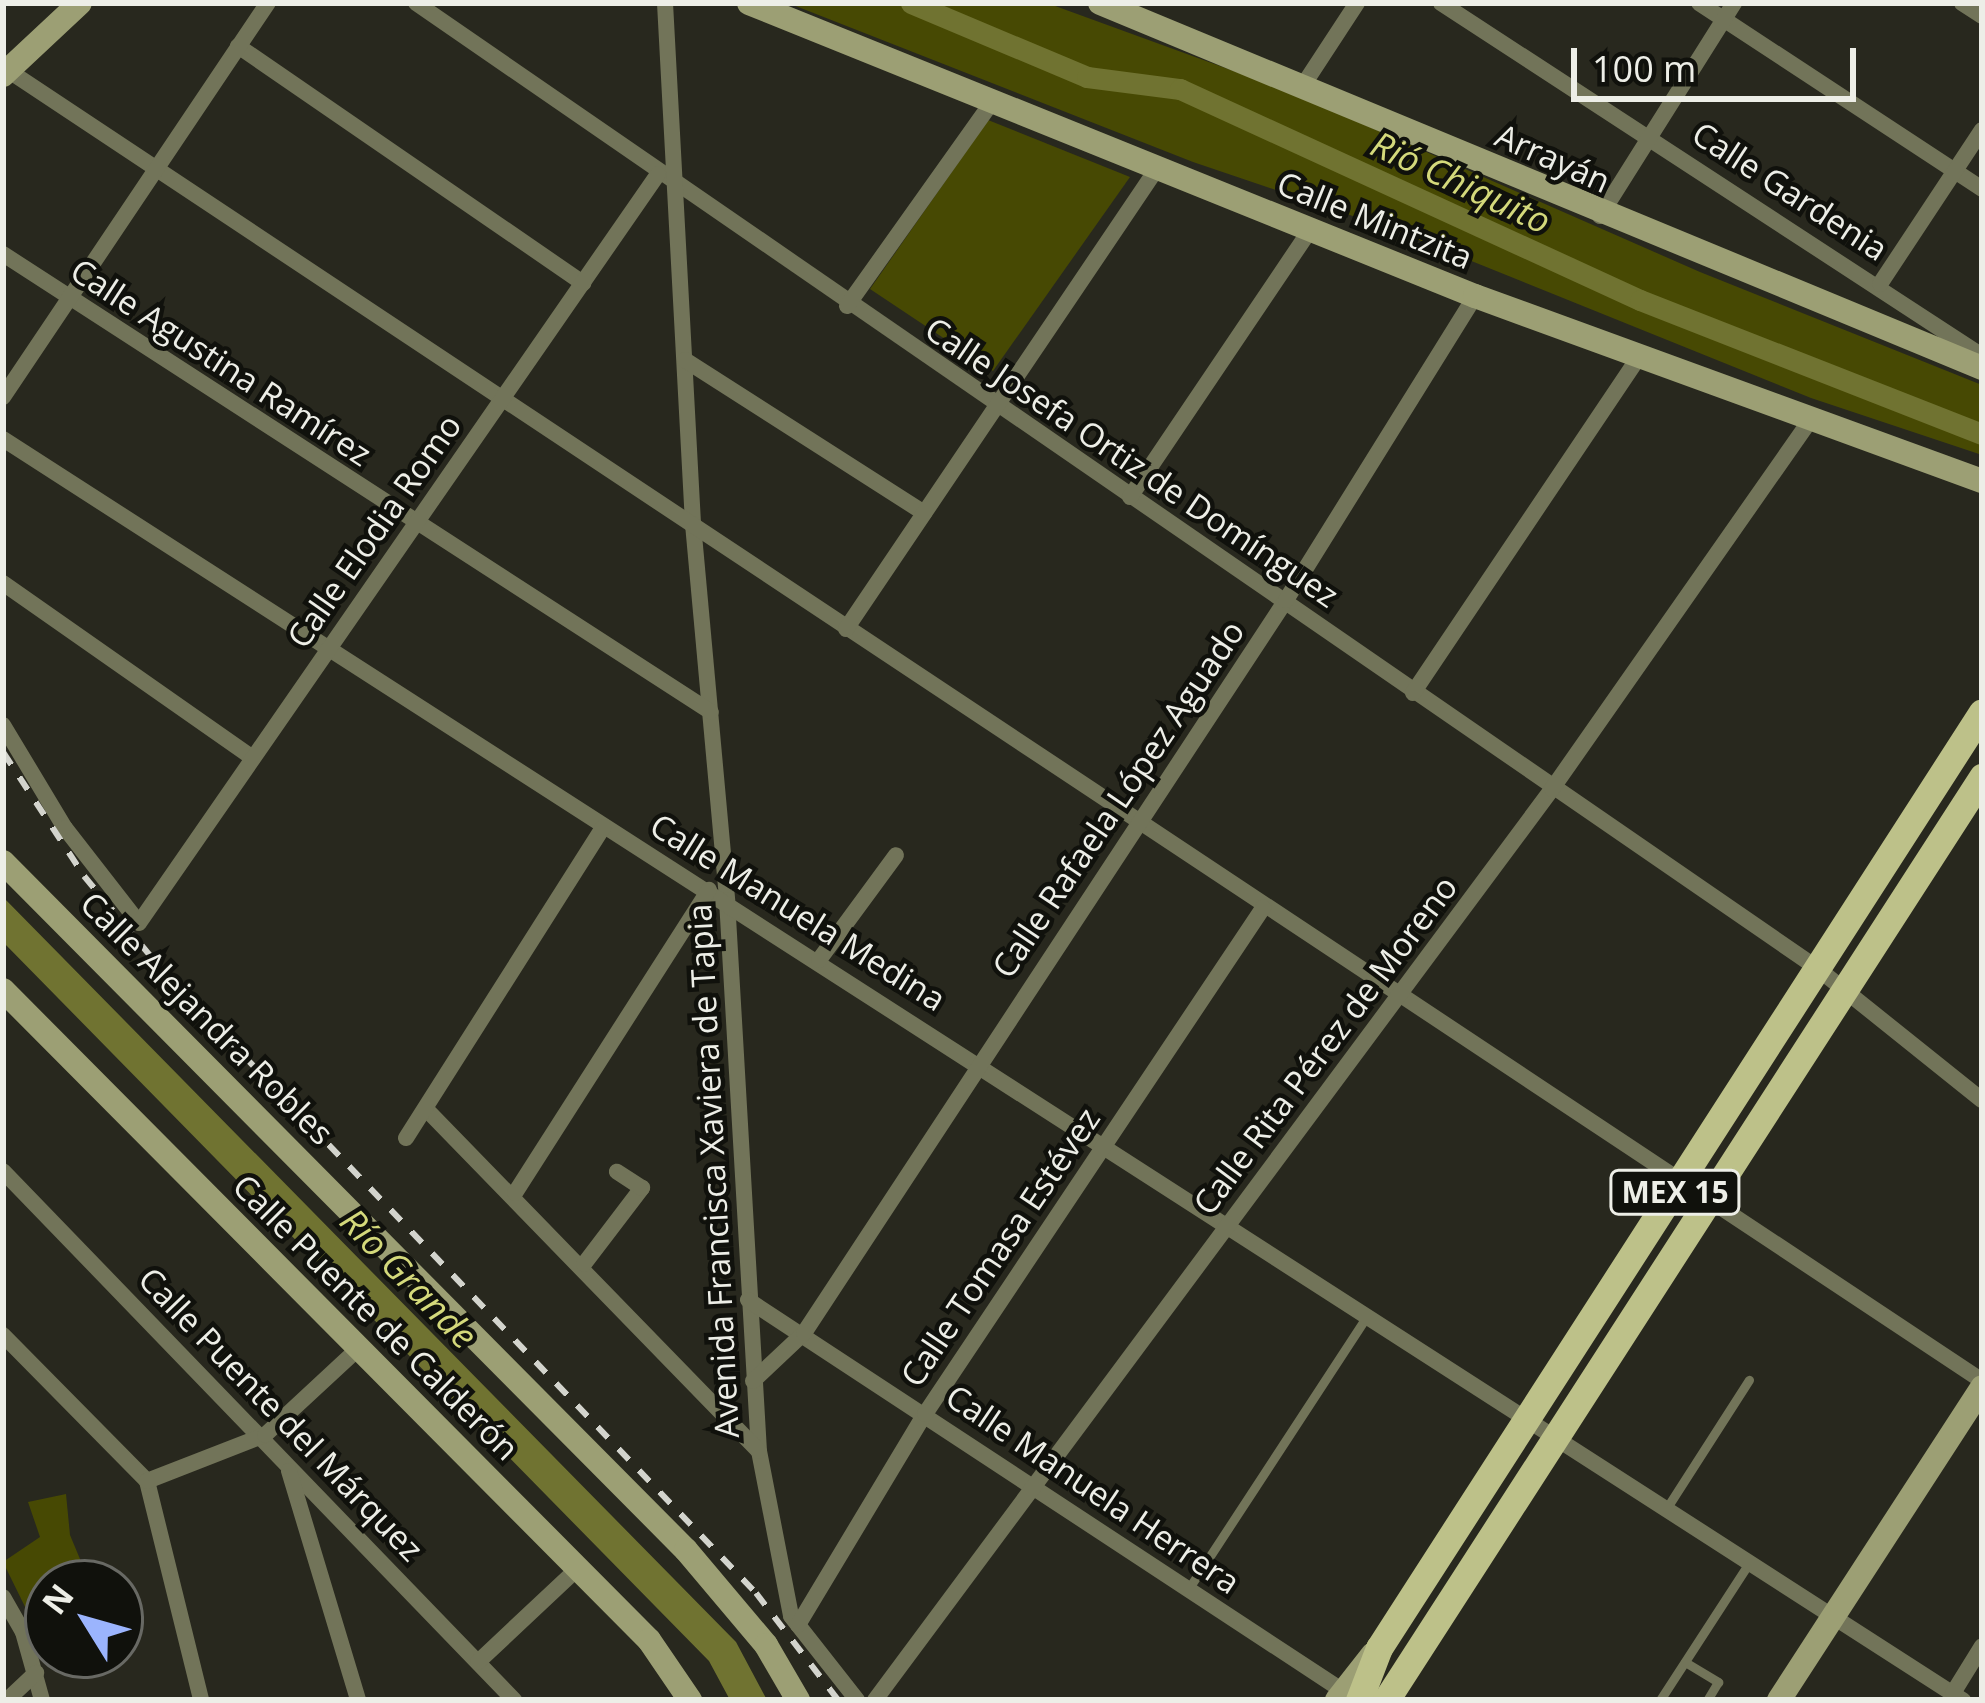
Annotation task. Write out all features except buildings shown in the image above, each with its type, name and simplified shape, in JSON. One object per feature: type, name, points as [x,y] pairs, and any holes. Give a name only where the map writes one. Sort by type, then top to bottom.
[{"type":"main road","name":"MEX 15","points":[[1346,1697],[1532,1416],[1982,712]]},
{"type":"main road","name":"MEX 15","points":[[1386,1700],[1404,1687],[1710,1197],[1982,777]]},
{"type":"street","points":[[80,3],[5,71],[159,167],[1679,1186],[1710,1197],[1982,1384],[1779,1700]]},
{"type":"street","points":[[3,397],[268,3]]},
{"type":"street","name":"Calle Josefa Ortiz de Domínguez","points":[[416,3],[658,174],[681,184],[847,306],[1286,600],[1413,693],[1816,968],[1842,994],[1982,1100]]},
{"type":"street","name":"Avenida Francisca Xaviera de Tapia","points":[[665,3],[681,184],[693,524],[727,900],[753,1381],[759,1451],[794,1621]]},
{"type":"street","name":"Calle Mintzita","points":[[749,3],[1475,296],[1982,481]]},
{"type":"street","name":"Arrayán","points":[[1100,3],[1304,84],[1600,216],[1982,368]]},
{"type":"street","points":[[1304,84],[1357,3]]},
{"type":"street","name":"Calle Gardenia","points":[[1442,3],[1880,284],[1982,356]]},
{"type":"street","points":[[1700,3],[1729,11],[1982,189]]},
{"type":"street","points":[[1962,3],[1982,16]]},
{"type":"street","points":[[1600,216],[1729,11]]},
{"type":"street","points":[[238,46],[583,283]]},
{"type":"street","points":[[847,306],[991,103]]},
{"type":"street","points":[[1880,284],[1982,130]]},
{"type":"street","points":[[846,629],[1158,167]]},
{"type":"street","name":"Calle Elodia Romo","points":[[3,725],[65,828],[139,923],[658,174]]},
{"type":"street","points":[[1130,497],[1311,229]]},
{"type":"street","name":"Calle Agustina Ramírez","points":[[3,254],[711,712]]},
{"type":"street","name":"Calle Rafaela López Aguado","points":[[753,1381],[804,1333],[978,1060],[1140,826],[1475,296]]},
{"type":"street","points":[[1413,693],[1638,358]]},
{"type":"street","points":[[685,360],[924,513]]},
{"type":"street","name":"Calle Rita Pérez de Moreno","points":[[875,1700],[1552,789],[1812,417]]},
{"type":"street","name":"Calle Manuela Medina","points":[[3,439],[603,827],[727,900],[1532,1416],[1958,1697]]},
{"type":"street","points":[[3,583],[253,758]]},
{"type":"street","points":[[406,1138],[603,827]]},
{"type":"street","points":[[819,960],[896,855]]},
{"type":"street","name":"Calle Alejandra Robles","points":[[3,862],[686,1550],[766,1645],[798,1700]]},
{"type":"street","points":[[515,1193],[710,890]]},
{"type":"street","name":"Calle Tomasa Estévez","points":[[794,1621],[925,1414],[1263,908]]},
{"type":"street","name":"Calle Puente de Calderón","points":[[3,990],[649,1640],[690,1700]]},
{"type":"street","points":[[426,1109],[515,1193],[759,1451]]},
{"type":"street","name":"Calle Puente del Márquez","points":[[3,1171],[265,1436],[289,1469],[514,1700]]},
{"type":"street","points":[[584,1264],[642,1188],[617,1172]]},
{"type":"street","name":"Calle Manuela Herrera","points":[[748,1300],[1189,1588],[1346,1697]]},
{"type":"street","points":[[3,1335],[147,1481],[201,1700]]},
{"type":"street","points":[[147,1481],[265,1436],[361,1346]]},
{"type":"street","points":[[289,1469],[358,1700]]},
{"type":"street","points":[[478,1661],[578,1568]]},
{"type":"street","points":[[3,1598],[24,1646]]},
{"type":"street","points":[[794,1621],[857,1700]]},
{"type":"street","points":[[1958,1697],[1982,1646]]},
{"type":"street","points":[[7,1700],[30,1679]]},
{"type":"lane","points":[[1189,1588],[1370,1312]]},
{"type":"lane","points":[[1668,1506],[1749,1380]]},
{"type":"lane","points":[[1660,1700],[1750,1560]]},
{"type":"lane","points":[[1685,1662],[1718,1682],[1707,1700]]},
{"type":"shaded area","points":[[788,3],[1047,3],[1283,89],[1700,272],[1982,385],[1982,455],[1811,398],[1397,231],[1193,162]]},
{"type":"shaded area","points":[[988,120],[1130,177],[993,371],[870,289]]},
{"type":"shaded area","points":[[3,897],[736,1642],[767,1700],[730,1700],[709,1661],[3,942]]},
{"type":"shaded area","points":[[66,1494],[70,1535],[80,1559],[24,1559],[24,1605],[3,1562],[40,1537],[28,1502]]},
{"type":"waterway","name":"Rió Chiquito","points":[[911,3],[1087,77],[1180,89],[1640,300],[1982,434]]},
{"type":"railway","points":[[3,752],[84,876],[163,971],[756,1593],[838,1700]]},
{"type":"water label","name":"Río Grande","points":[[409,1278]]}]
